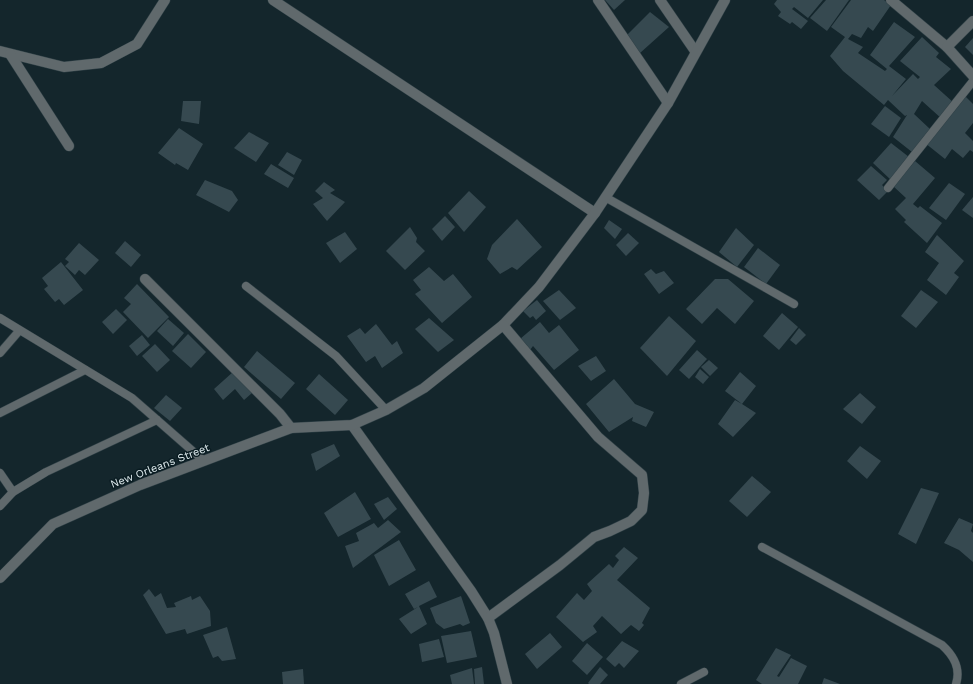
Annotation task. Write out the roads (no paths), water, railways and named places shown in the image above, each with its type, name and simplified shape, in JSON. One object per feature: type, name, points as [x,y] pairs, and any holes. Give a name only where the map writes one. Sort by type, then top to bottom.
[{"type":"street","points":[[0,51],[64,66],[101,63],[136,44],[165,0]]},
{"type":"street","points":[[273,0],[595,213]]},
{"type":"street","points":[[598,0],[668,103]]},
{"type":"street","points":[[660,0],[695,51]]},
{"type":"street","points":[[508,684],[494,633],[488,618],[472,591],[352,425],[386,410],[424,388],[503,325],[539,286],[595,213],[668,103],[695,51],[725,0]]},
{"type":"street","points":[[891,0],[947,47],[973,76]]},
{"type":"street","points":[[947,47],[973,21]]},
{"type":"street","points":[[10,54],[69,146]]},
{"type":"street","points":[[145,279],[280,414],[291,428]]},
{"type":"street","points":[[488,618],[560,565],[594,537],[610,531],[631,520],[642,510],[644,493],[642,475],[598,437],[503,325]]},
{"type":"street","name":"New Orleans Street","points":[[0,578],[53,524],[140,485],[291,428],[352,425]]},
{"type":"lane","points":[[888,188],[973,81]]},
{"type":"lane","points":[[605,198],[794,304]]},
{"type":"lane","points":[[246,286],[336,356],[386,410]]},
{"type":"lane","points":[[0,318],[19,331],[132,398],[204,461]]},
{"type":"lane","points":[[0,353],[19,331]]},
{"type":"lane","points":[[0,413],[85,370]]},
{"type":"lane","points":[[0,506],[12,492],[46,472],[157,420]]},
{"type":"lane","points":[[0,473],[12,492]]},
{"type":"lane","points":[[762,547],[942,646],[951,653],[957,666],[956,684]]},
{"type":"lane","points":[[681,684],[704,672]]}]
